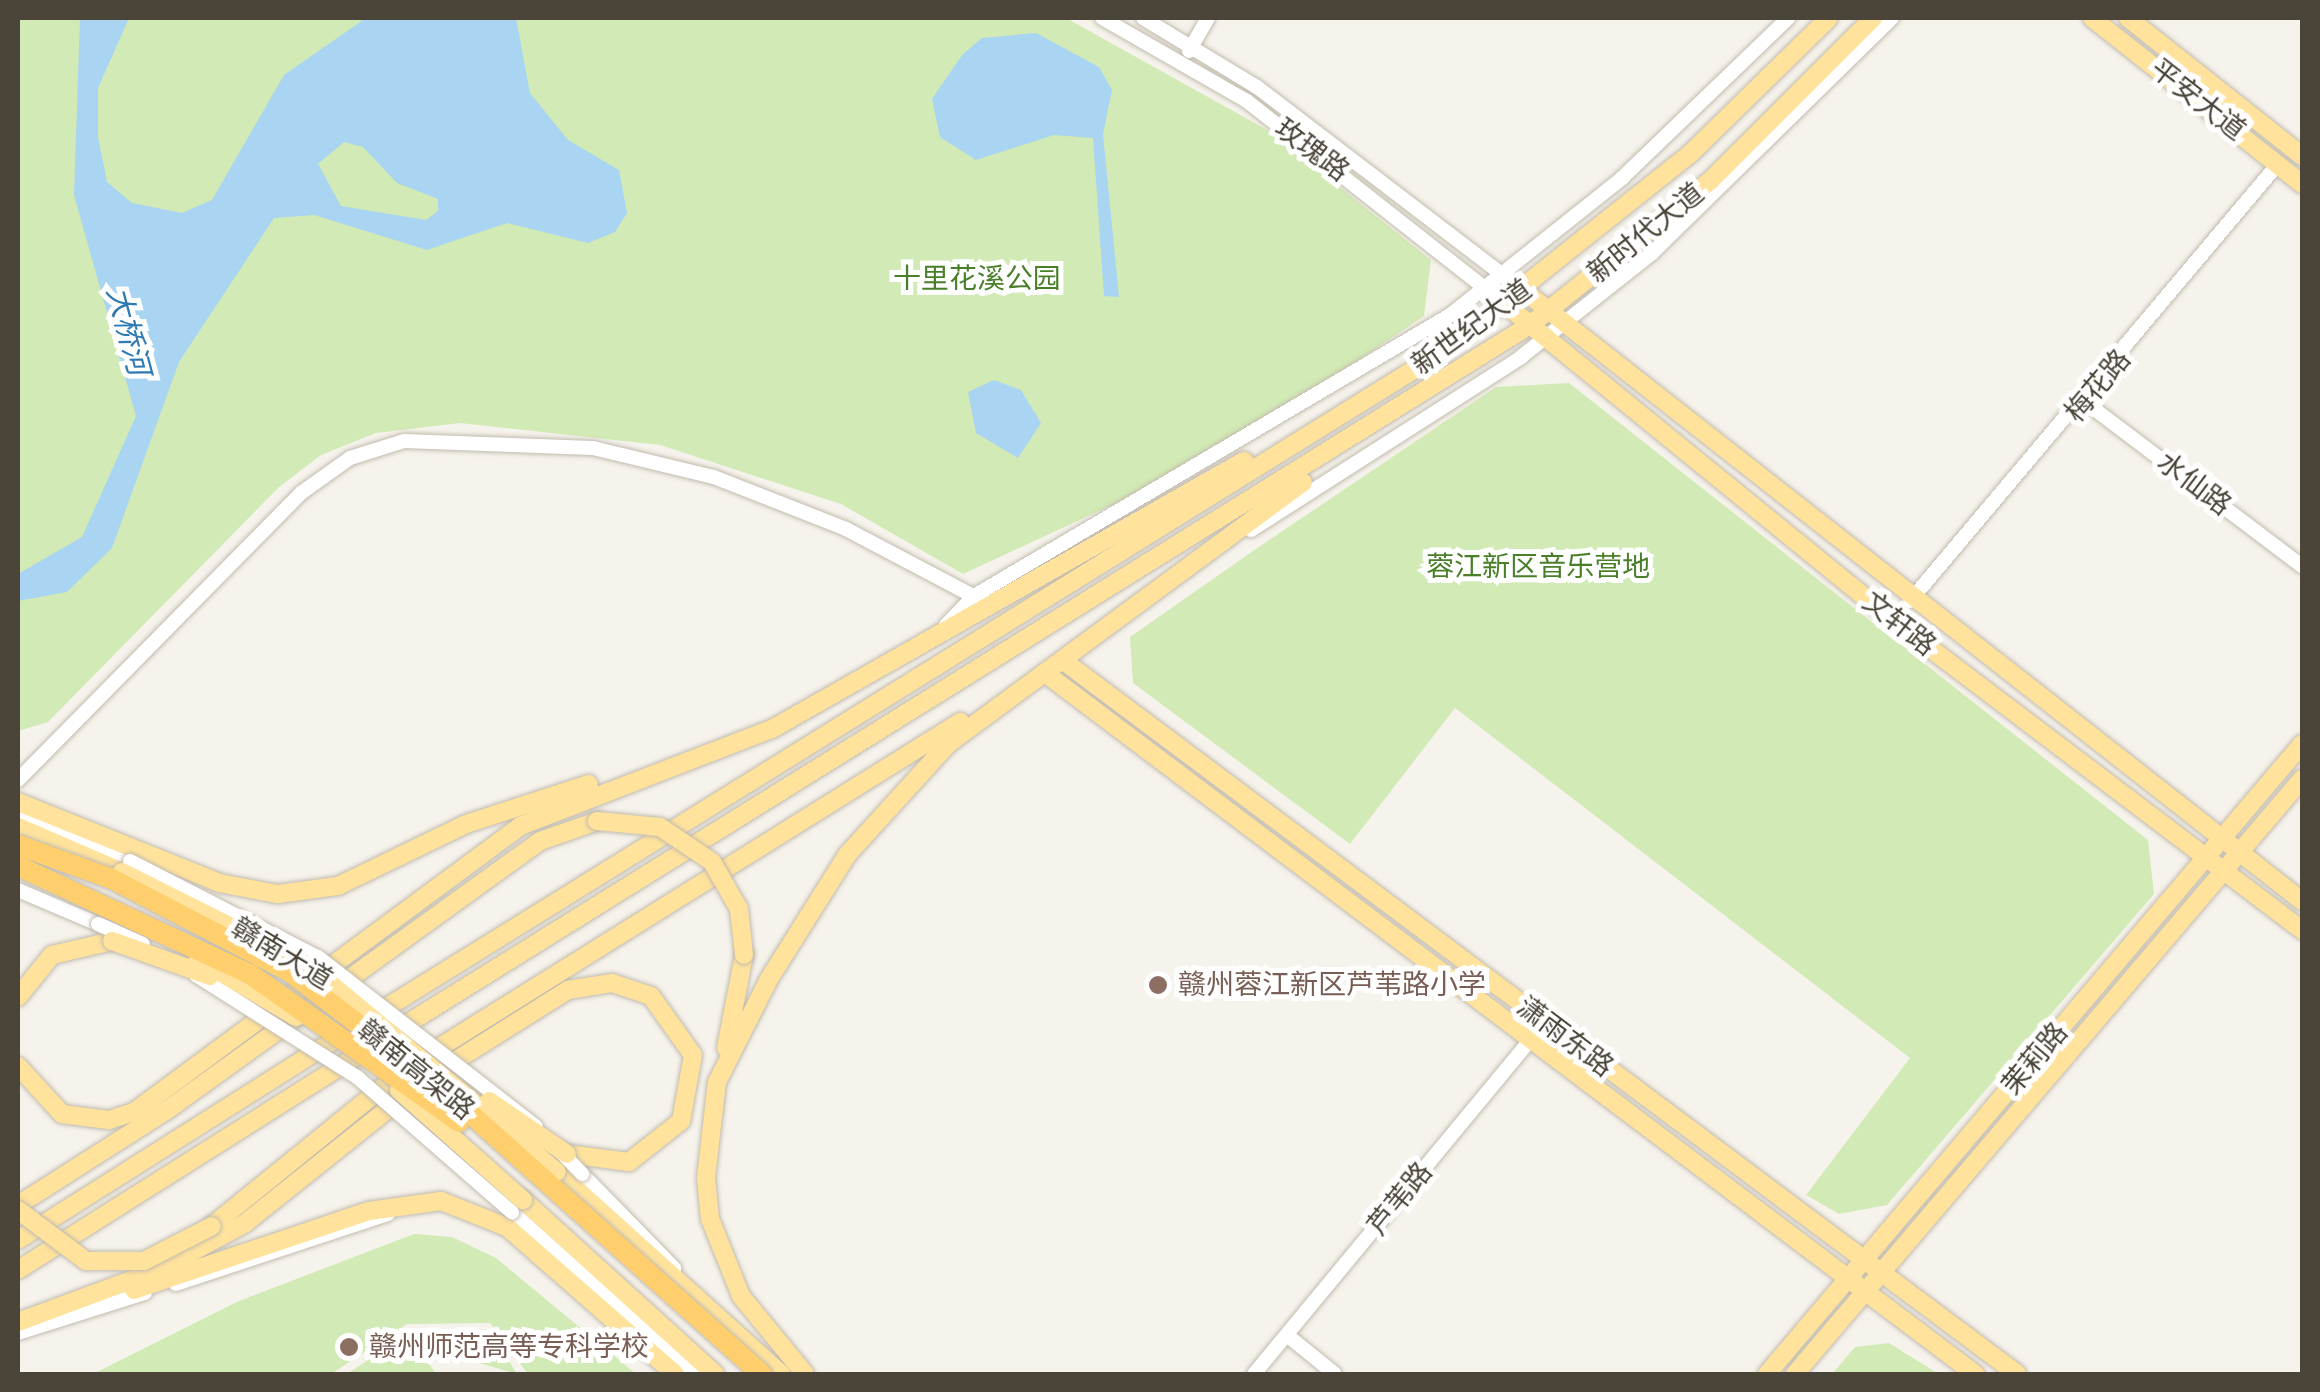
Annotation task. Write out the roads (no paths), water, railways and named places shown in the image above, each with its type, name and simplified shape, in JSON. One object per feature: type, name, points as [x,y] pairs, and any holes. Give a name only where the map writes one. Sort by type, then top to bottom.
[{"type":"highway","name":"赣南高架路","points":[[18,845],[112,879],[290,972],[445,1091],[762,1374]]},
{"type":"highway","name":"赣南高架路","points":[[18,866],[150,922],[324,1020],[450,1113],[741,1374]]},
{"type":"main road","name":"新世纪大道","points":[[1378,392],[1506,305],[1690,154],[1829,18]]},
{"type":"main road","name":"新时代大道","points":[[1390,414],[1530,325],[1555,318],[1710,182],[1874,18]]},
{"type":"main road","name":"平安大道","points":[[2092,18],[2302,184]]},
{"type":"main road","name":"平安大道","points":[[2128,18],[2302,156]]},
{"type":"main road","name":"文轩路","points":[[1524,291],[1910,601],[2302,901]]},
{"type":"main road","name":"文轩路","points":[[1506,305],[2204,858],[2302,930]]},
{"type":"main road","points":[[18,1066],[62,1114],[109,1120],[134,1112],[471,856],[567,802],[772,729],[936,636],[982,601],[1378,392]]},
{"type":"main road","points":[[18,1240],[1378,392]]},
{"type":"main road","points":[[805,1374],[740,1296],[710,1218],[717,1082],[744,955],[739,909],[712,862],[660,827],[596,822],[540,840],[199,1088],[18,1207],[86,1261],[144,1262],[212,1226],[404,1069],[996,702],[1066,662],[1390,414]]},
{"type":"main road","points":[[18,1270],[1390,414]]},
{"type":"main road","points":[[895,696],[936,636]]},
{"type":"main road","name":"潇雨东路","points":[[1066,662],[2017,1374]]},
{"type":"main road","name":"潇雨东路","points":[[1046,673],[1976,1374]]},
{"type":"main road","points":[[717,1082],[847,855],[996,702]]},
{"type":"main road","name":"茉莉路","points":[[1766,1374],[2302,744]]},
{"type":"main road","points":[[18,802],[129,860],[248,892],[307,893],[513,806],[668,766]]},
{"type":"main road","name":"茉莉路","points":[[1795,1374],[2302,780]]},
{"type":"main road","name":"赣南大道","points":[[18,827],[129,860],[309,966],[382,1021],[557,1172],[781,1374]]},
{"type":"main road","name":"赣南大道","points":[[18,878],[294,1015],[420,1107],[518,1206],[715,1374]]},
{"type":"main road","points":[[18,996],[52,955],[112,942],[172,960],[294,1015]]},
{"type":"main road","points":[[18,1322],[79,1300],[244,1224],[420,1083],[544,1003],[590,982],[632,987],[683,1033],[693,1055],[690,1101],[668,1139],[640,1158],[607,1165],[562,1151],[382,1021]]},
{"type":"main road","points":[[79,1300],[214,1268],[402,1203],[441,1201],[507,1226],[675,1374]]},
{"type":"street","name":"玫瑰路","points":[[1102,18],[1183,60],[1506,305]]},
{"type":"street","name":"玫瑰路","points":[[1142,18],[1192,45],[1524,291]]},
{"type":"street","points":[[1183,60],[1208,18]]},
{"type":"street","points":[[18,780],[301,493],[350,458],[404,441],[593,448],[714,477],[846,529],[982,601],[1326,396],[1503,275],[1622,178],[1788,18]]},
{"type":"street","points":[[1192,568],[1546,338],[1555,318],[1760,155],[1892,18]]},
{"type":"street","name":"梅花路","points":[[1910,601],[2085,402],[2278,164]]},
{"type":"street","name":"水仙路","points":[[2085,402],[2302,566]]},
{"type":"street","points":[[18,811],[129,860],[343,973],[562,1151],[794,1374]]},
{"type":"street","points":[[18,890],[101,918],[358,1077],[518,1206],[693,1374]]},
{"type":"street","name":"芦苇路","points":[[1254,1374],[1545,1022]]},
{"type":"street","points":[[18,1333],[432,1207],[474,1216],[510,1240],[667,1374]]},
{"type":"street","points":[[1288,1336],[1335,1374]]},
{"type":"water","name":"大桥河","points":[[80,18],[129,18],[98,88],[98,137],[107,182],[132,203],[182,213],[212,200],[284,75],[366,18],[516,18],[530,93],[568,140],[619,170],[627,213],[615,232],[588,243],[507,223],[427,250],[314,215],[274,218],[179,362],[112,548],[67,592],[18,601],[18,574],[82,537],[136,416],[74,195]],"holes":[[[344,142],[363,147],[397,183],[438,199],[438,211],[426,220],[341,206],[318,164]]]},
{"type":"water","points":[[1036,33],[1099,67],[1112,90],[1103,134],[1119,297],[1104,296],[1093,138],[1054,135],[976,160],[940,137],[932,99],[962,55],[982,38]]},
{"type":"water","points":[[994,380],[1021,390],[1041,423],[1018,458],[976,433],[968,392]]},
{"type":"place","name":"赣州蓉江新区芦苇路小学","points":[[1158,985]]},
{"type":"place","name":"赣州师范高等专科学校","points":[[349,1347]]},
{"type":"park label","name":"十里花溪公园","points":[[977,279]]},
{"type":"park label","name":"蓉江新区音乐营地","points":[[1538,567]]}]
